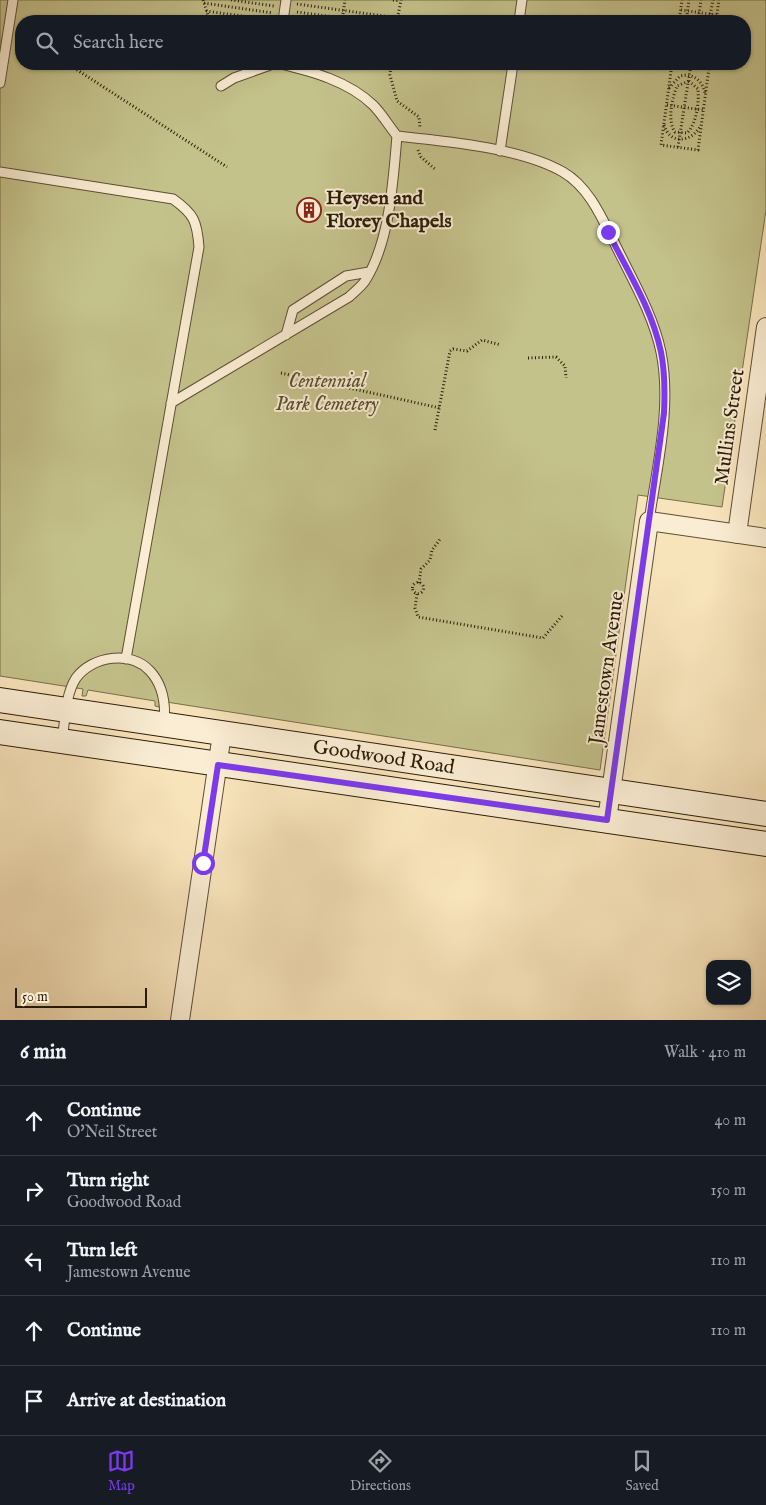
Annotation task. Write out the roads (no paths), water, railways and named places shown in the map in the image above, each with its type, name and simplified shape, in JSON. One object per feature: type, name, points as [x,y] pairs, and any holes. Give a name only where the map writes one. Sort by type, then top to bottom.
[{"type":"main road","name":"Goodwood Road","points":[[0,700],[766,814]]},
{"type":"main road","name":"Goodwood Road","points":[[0,732],[766,844]]},
{"type":"street","name":"Mullins Street","points":[[737,534],[766,327]]},
{"type":"street","points":[[648,521],[766,538]]},
{"type":"street","name":"Jamestown Avenue","points":[[607,820],[648,521]]},
{"type":"street","points":[[180,1020],[222,734]]},
{"type":"lane","points":[[0,82],[12,0]]},
{"type":"lane","points":[[520,15],[522,0]]},
{"type":"lane","points":[[221,86],[234,78],[256,70]]},
{"type":"lane","points":[[171,404],[348,297],[364,282],[375,260],[393,186],[397,136],[372,105],[347,87],[316,73],[304,70]]},
{"type":"lane","points":[[500,151],[512,70]]},
{"type":"lane","points":[[397,136],[500,151],[538,160],[563,171],[579,183],[597,209],[652,324],[661,352],[665,384],[664,413],[648,521]]},
{"type":"lane","points":[[0,172],[173,199],[190,211],[196,225],[199,247],[126,659]]},
{"type":"lane","points":[[286,334],[293,310],[346,276],[369,272]]},
{"type":"lane","points":[[62,742],[67,710],[75,680],[83,670],[106,658],[126,659],[150,670],[157,681],[166,707],[164,725]]},
{"type":"place","name":"Heysen and Florey Chapels","points":[[309,210]]},
{"type":"park label","name":"Centennial Park Cemetery","points":[[327,392]]}]
